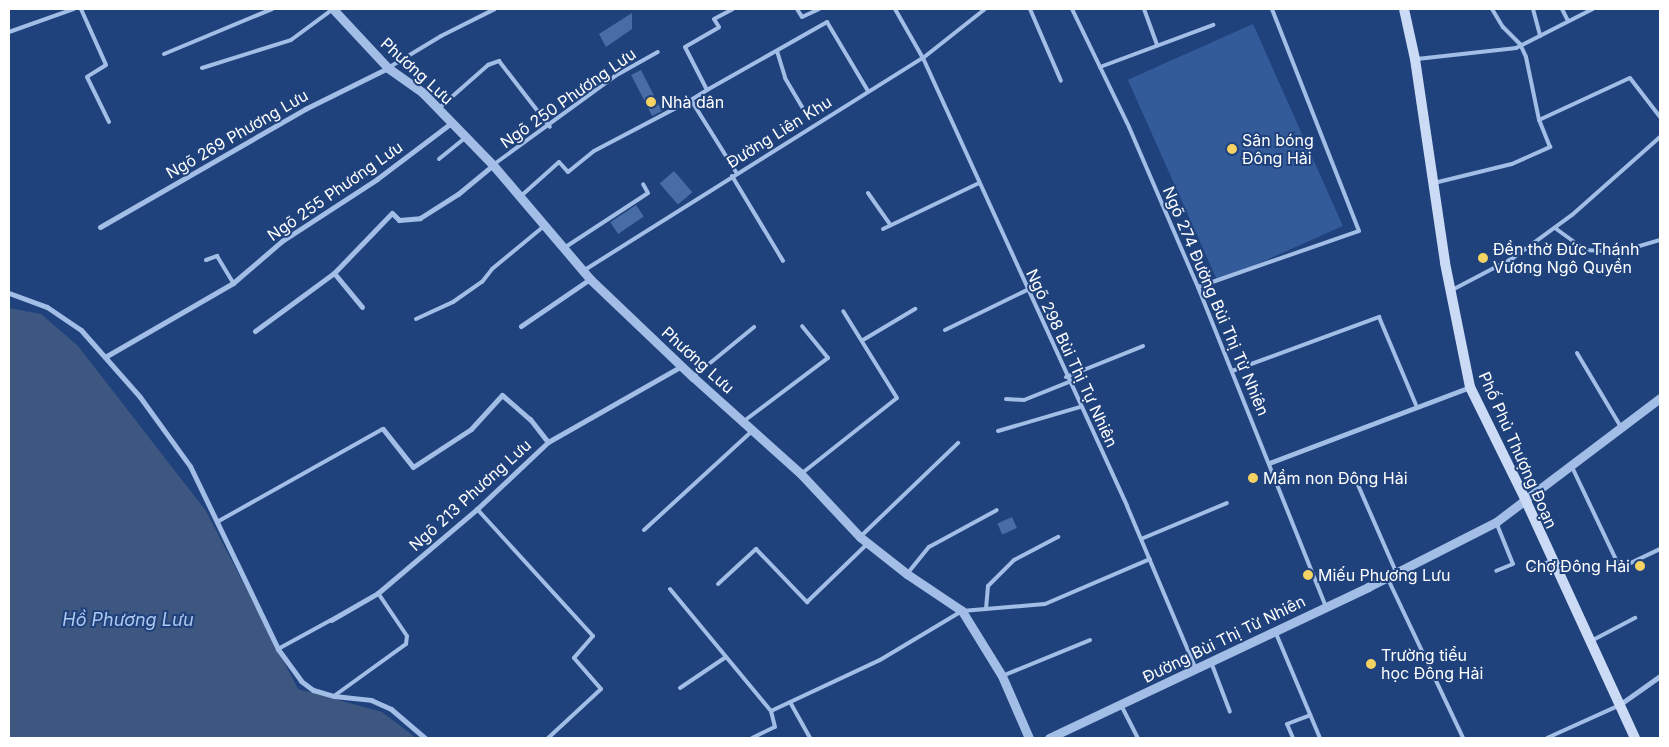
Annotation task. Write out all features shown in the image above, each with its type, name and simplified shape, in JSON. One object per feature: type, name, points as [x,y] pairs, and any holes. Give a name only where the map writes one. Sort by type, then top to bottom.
[{"type":"main road","name":"Phố Phủ Thượng Đoạn","points":[[1404,9],[1415,59],[1450,291],[1470,387],[1525,499],[1551,561],[1634,738]]},
{"type":"street","name":"Phương Lưu","points":[[333,9],[388,68],[438,109],[494,165],[583,271],[693,377],[801,474],[868,543],[907,574],[962,611],[1002,676],[1028,738]]},
{"type":"street","name":"Ngõ 269 Phương Lưu","points":[[100,227],[312,105],[388,68]]},
{"type":"street","name":"Ngõ 255 Phương Lưu","points":[[105,357],[233,283],[282,241],[377,179],[451,123]]},
{"type":"street","points":[[255,331],[334,273],[392,213],[399,220],[420,218],[458,194],[494,165]]},
{"type":"street","points":[[334,273],[362,307]]},
{"type":"street","points":[[521,326],[590,278]]},
{"type":"street","points":[[9,293],[47,307],[66,319],[105,357],[140,397],[190,466],[278,649],[301,681],[313,690],[334,696],[372,700],[391,709],[426,738]]},
{"type":"street","name":"Ngõ 213 Phương Lưu","points":[[331,620],[378,593],[477,509],[548,442],[682,366]]},
{"type":"street","points":[[1269,463],[1416,405],[1470,387]]},
{"type":"street","points":[[383,429],[413,467],[470,430],[502,395],[530,419],[548,442]]},
{"type":"street","name":"Đường Bùi Thị Từ Nhiên","points":[[1049,738],[1326,607],[1496,522],[1660,398]]},
{"type":"street","points":[[1618,705],[1660,676]]},
{"type":"lane","points":[[9,32],[74,9]]},
{"type":"lane","points":[[81,9],[106,65],[88,77],[109,122]]},
{"type":"lane","points":[[164,54],[272,9]]},
{"type":"lane","points":[[202,68],[291,40],[333,9]]},
{"type":"lane","points":[[388,68],[442,36],[496,9]]},
{"type":"lane","points":[[707,90],[684,47],[719,27],[714,19],[733,9]]},
{"type":"lane","points":[[797,9],[802,17],[819,9]]},
{"type":"lane","name":"Ngõ 298 Bùi Thị Tự Nhiên","points":[[895,9],[923,58],[1150,559],[1196,669]]},
{"type":"lane","name":"Đường Liên Khu","points":[[583,271],[736,172],[923,58],[985,9]]},
{"type":"lane","points":[[1030,9],[1061,81]]},
{"type":"lane","name":"Ngõ 274 Đường Bùi Thị Từ Nhiên","points":[[1072,9],[1100,67],[1198,287],[1326,607]]},
{"type":"lane","points":[[1144,9],[1158,45]]},
{"type":"lane","points":[[1198,287],[1359,231],[1272,9]]},
{"type":"lane","points":[[1433,183],[1512,164],[1550,147],[1539,120],[1520,44],[1503,27],[1492,9]]},
{"type":"lane","points":[[1533,9],[1540,36]]},
{"type":"lane","points":[[1562,9],[1568,22]]},
{"type":"lane","points":[[1415,59],[1516,48],[1520,44],[1593,9]]},
{"type":"lane","points":[[521,196],[558,162],[568,172],[594,151],[691,100],[827,22],[868,91]]},
{"type":"lane","points":[[1100,67],[1212,25]]},
{"type":"lane","points":[[777,51],[785,78],[808,117]]},
{"type":"lane","name":"Ngõ 250 Phương Lưu","points":[[494,165],[550,127],[616,76],[658,52]]},
{"type":"lane","points":[[438,109],[488,65],[499,61],[550,127]]},
{"type":"lane","points":[[1539,120],[1630,78],[1660,117]]},
{"type":"lane","points":[[691,100],[736,172]]},
{"type":"lane","points":[[439,159],[466,137]]},
{"type":"lane","points":[[1450,291],[1513,258],[1555,228],[1660,137]]},
{"type":"lane","points":[[732,176],[783,261]]},
{"type":"lane","points":[[883,229],[979,183]]},
{"type":"lane","points":[[564,248],[648,193],[643,184]]},
{"type":"lane","points":[[868,193],[890,226]]},
{"type":"lane","points":[[416,319],[453,302],[482,282],[492,268],[545,225]]},
{"type":"lane","points":[[1555,228],[1586,250],[1619,252],[1660,240]]},
{"type":"lane","points":[[206,260],[217,256],[233,283]]},
{"type":"lane","points":[[945,330],[1027,290]]},
{"type":"lane","points":[[863,340],[915,309]]},
{"type":"lane","points":[[801,474],[897,398],[863,340],[843,311]]},
{"type":"lane","points":[[1232,371],[1379,317],[1416,405]]},
{"type":"lane","points":[[744,422],[828,358],[802,326]]},
{"type":"lane","points":[[693,377],[754,327]]},
{"type":"lane","points":[[1066,377],[1143,346]]},
{"type":"lane","points":[[1577,354],[1621,428]]},
{"type":"lane","points":[[1006,399],[1024,400],[1069,382]]},
{"type":"lane","points":[[998,432],[1080,407]]},
{"type":"lane","points":[[217,522],[383,429]]},
{"type":"lane","points":[[644,530],[754,430]]},
{"type":"lane","points":[[860,536],[958,443]]},
{"type":"lane","points":[[1571,465],[1620,568],[1660,548]]},
{"type":"lane","points":[[1358,485],[1392,575],[1463,738]]},
{"type":"lane","points":[[1141,539],[1226,503]]},
{"type":"lane","points":[[477,509],[593,636],[574,658],[601,689],[548,738]]},
{"type":"lane","points":[[907,574],[929,547],[997,510]]},
{"type":"lane","points":[[1496,522],[1513,564],[1496,571]]},
{"type":"lane","points":[[986,609],[988,586],[1014,560],[1058,537]]},
{"type":"lane","points":[[718,584],[756,549],[807,602],[868,543]]},
{"type":"lane","points":[[771,711],[880,660],[962,611],[1045,604],[1150,559]]},
{"type":"lane","points":[[1532,569],[1551,561]]},
{"type":"lane","points":[[670,589],[771,711],[775,727],[752,738]]},
{"type":"lane","points":[[334,696],[406,644],[407,636],[378,593]]},
{"type":"lane","points":[[1589,642],[1635,618]]},
{"type":"lane","name":"Ngõ 213 Phương Lưu","points":[[278,649],[331,620]]},
{"type":"lane","points":[[1274,631],[1320,738]]},
{"type":"lane","points":[[1002,676],[1090,640]]},
{"type":"lane","points":[[680,688],[726,657]]},
{"type":"lane","points":[[1211,662],[1230,712]]},
{"type":"lane","points":[[790,702],[810,738]]},
{"type":"lane","points":[[1121,705],[1138,738]]},
{"type":"lane","points":[[1547,738],[1618,705]]},
{"type":"lane","points":[[1293,738],[1287,724],[1310,715]]},
{"type":"shaded area","name":"Sân bóng Đông Hải","points":[[1253,24],[1343,226],[1218,282],[1128,80]]},
{"type":"water","name":"Hồ Phương Lưu","points":[[9,308],[41,314],[78,346],[206,511],[298,689],[382,712],[416,738],[9,738]]},
{"type":"building","points":[[632,13],[632,29],[606,47],[599,34]]},
{"type":"building","name":"Nhà dân","points":[[641,70],[662,111],[652,116],[631,75]]},
{"type":"building","points":[[674,171],[692,192],[678,205],[660,183]]},
{"type":"building","points":[[636,205],[644,217],[618,234],[610,222]]},
{"type":"building","points":[[1012,517],[1017,528],[1002,534],[997,524]]},
{"type":"place","name":"Nhà dân","points":[[651,102]]},
{"type":"place","name":"Sân bóng Đông Hải","points":[[1232,149]]},
{"type":"place","name":"Đền thờ Đức Thánh Vương Ngô Quyền","points":[[1483,258]]},
{"type":"place","name":"Mầm non Đông Hải","points":[[1253,478]]},
{"type":"place","name":"Chợ Đông Hải","points":[[1640,566]]},
{"type":"place","name":"Miếu Phương Lưu","points":[[1308,575]]},
{"type":"place","name":"Trường tiểu học Đông Hải","points":[[1371,664]]}]
